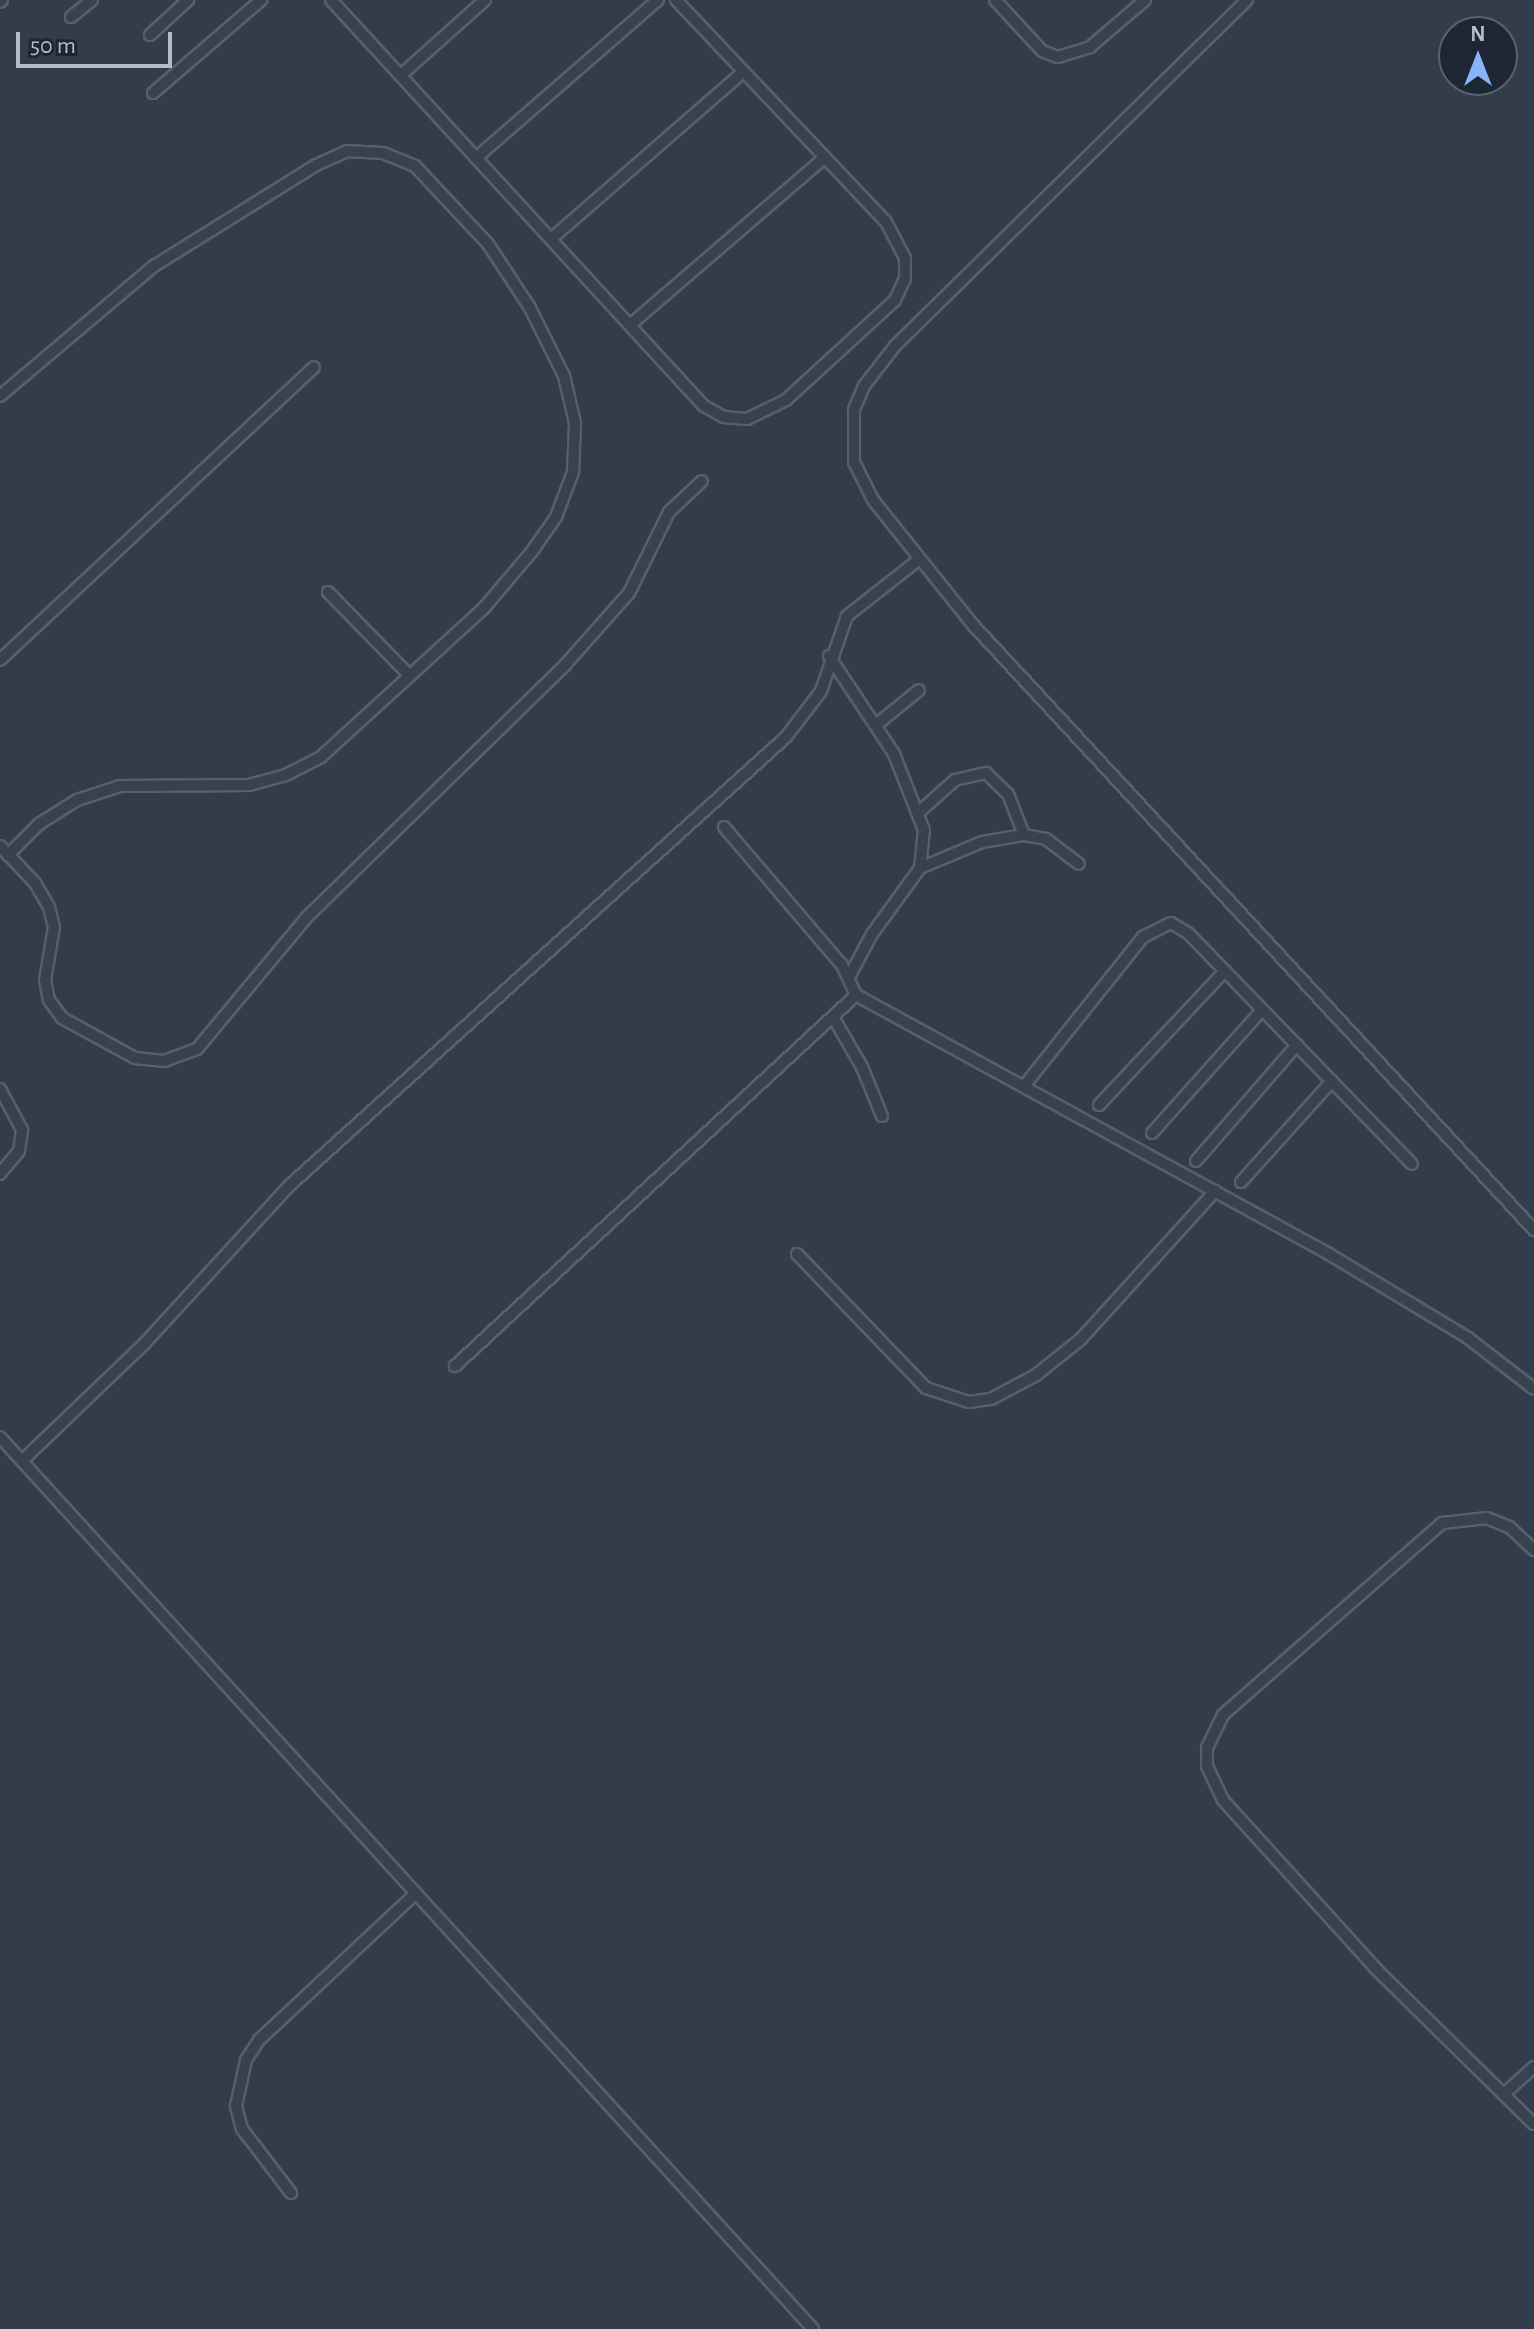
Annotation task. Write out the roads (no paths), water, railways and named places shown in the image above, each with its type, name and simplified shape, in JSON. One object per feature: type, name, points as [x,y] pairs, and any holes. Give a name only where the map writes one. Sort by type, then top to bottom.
[{"type":"lane","points":[[71,17],[92,0]]},
{"type":"lane","points":[[150,35],[188,0]]},
{"type":"lane","points":[[153,93],[261,0]]},
{"type":"lane","points":[[331,0],[704,406],[724,417],[747,419],[786,400],[895,300],[905,279],[899,239],[676,0]]},
{"type":"lane","points":[[401,75],[485,0]]},
{"type":"lane","points":[[476,158],[658,0]]},
{"type":"lane","points":[[995,0],[1042,51],[1058,57],[1090,47],[1145,0]]},
{"type":"lane","points":[[1247,0],[914,325],[864,386],[854,410],[854,462],[873,500],[917,561],[1534,1230]]},
{"type":"lane","points":[[551,239],[743,72]]},
{"type":"lane","points":[[0,396],[154,266],[316,165],[347,151],[383,153],[415,166],[488,244],[530,308],[564,376],[575,423],[573,472],[556,517],[484,608],[321,757],[286,775],[209,788],[165,782],[120,786],[77,800],[39,824],[8,855]]},
{"type":"lane","points":[[630,325],[824,158]]},
{"type":"lane","points":[[0,660],[314,367]]},
{"type":"lane","points":[[0,846],[49,907],[54,927],[45,980],[49,1000],[62,1018],[135,1058],[164,1061],[197,1049],[307,917],[493,740],[587,641],[629,593],[669,512],[702,481]]},
{"type":"lane","points":[[22,1461],[145,1343],[290,1185],[786,737],[812,708],[829,656],[847,616],[917,561]]},
{"type":"lane","points":[[328,592],[410,676]]},
{"type":"lane","points":[[829,656],[894,754],[924,830],[920,868],[872,934],[849,977]]},
{"type":"lane","points":[[876,725],[919,690]]},
{"type":"lane","points":[[918,813],[955,780],[986,773],[1008,794],[1024,835]]},
{"type":"lane","points":[[724,827],[849,977],[856,995],[1215,1191],[1468,1338],[1534,1389]]},
{"type":"lane","points":[[920,868],[982,842],[1024,835],[1046,839],[1079,864]]},
{"type":"lane","points":[[1024,1086],[1151,929],[1171,923],[1180,927],[1225,971],[1412,1164]]},
{"type":"lane","points":[[1099,1105],[1225,971]]},
{"type":"lane","points":[[455,1366],[856,995]]},
{"type":"lane","points":[[1152,1133],[1262,1010]]},
{"type":"lane","points":[[833,1017],[862,1067],[882,1116]]},
{"type":"lane","points":[[1196,1161],[1297,1045]]},
{"type":"lane","points":[[1241,1182],[1332,1081]]},
{"type":"lane","points":[[0,1089],[22,1130],[19,1151],[0,1174]]},
{"type":"lane","points":[[797,1254],[926,1388],[969,1402],[991,1399],[1036,1375],[1081,1339],[1215,1191]]},
{"type":"lane","points":[[0,1437],[813,2329]]},
{"type":"lane","points":[[1534,1550],[1509,1527],[1487,1518],[1442,1523],[1223,1715],[1207,1748],[1207,1766],[1223,1800],[1376,1969],[1534,2124]]},
{"type":"lane","points":[[291,2193],[242,2129],[236,2106],[246,2060],[259,2040],[416,1893]]},
{"type":"lane","points":[[1505,2093],[1534,2067]]}]
